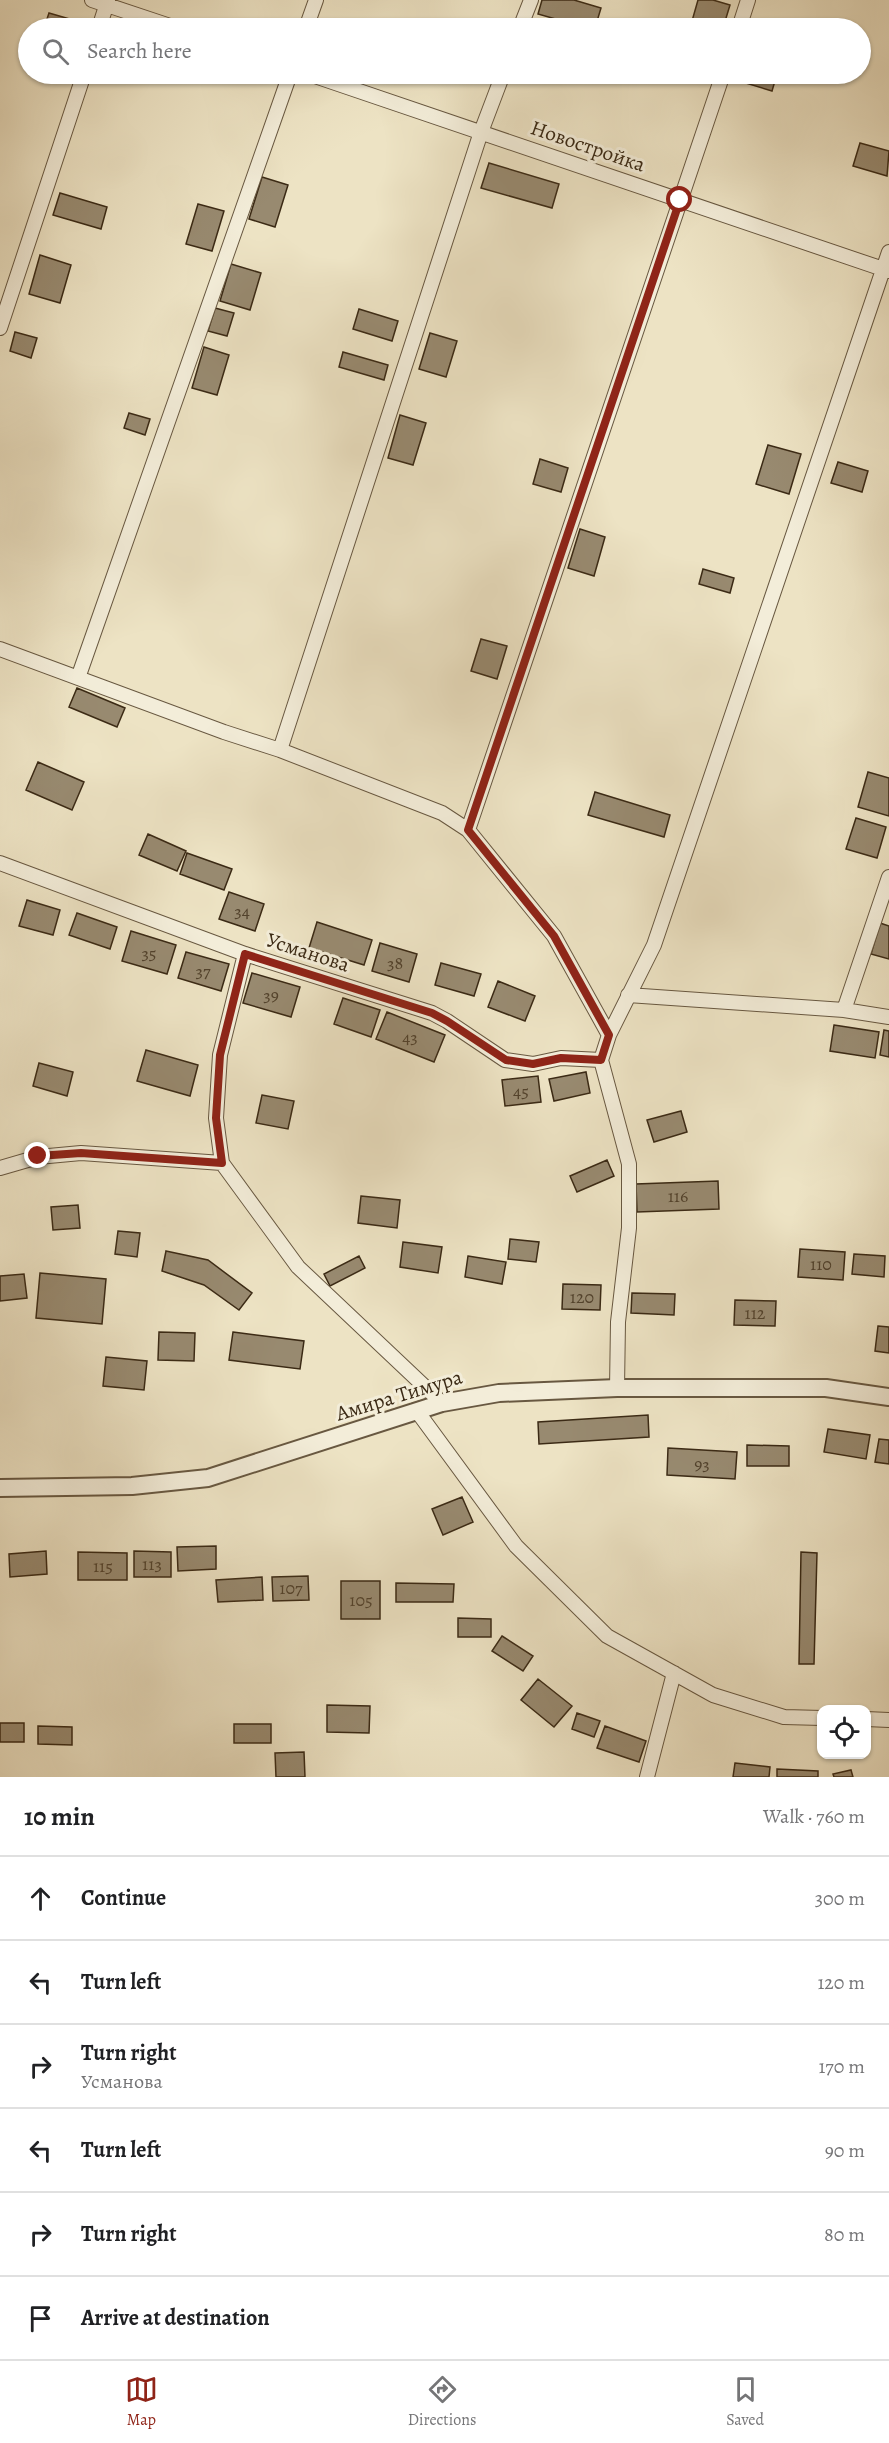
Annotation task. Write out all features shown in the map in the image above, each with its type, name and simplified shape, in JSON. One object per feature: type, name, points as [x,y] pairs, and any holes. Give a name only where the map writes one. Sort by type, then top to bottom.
[{"type":"street","points":[[92,0],[107,2],[149,18]]},
{"type":"street","points":[[310,18],[316,0]]},
{"type":"street","points":[[524,18],[531,0]]},
{"type":"street","points":[[742,18],[748,0]]},
{"type":"street","points":[[102,18],[107,2]]},
{"type":"street","points":[[0,328],[81,84]]},
{"type":"street","points":[[78,678],[286,84]]},
{"type":"street","name":"Новостройка","points":[[339,84],[886,270]]},
{"type":"street","points":[[280,750],[481,132],[499,84]]},
{"type":"street","points":[[468,830],[720,84]]},
{"type":"street","points":[[617,1388],[618,1322],[629,1228],[629,1164],[601,1060],[609,1035],[654,945],[886,270],[889,252]]},
{"type":"street","points":[[0,649],[224,732],[280,750],[442,813],[468,830],[554,936],[609,1035]]},
{"type":"street","name":"Усманова","points":[[0,862],[245,954],[432,1013],[506,1060],[533,1064],[561,1058],[601,1060]]},
{"type":"street","points":[[844,1010],[889,877]]},
{"type":"street","points":[[245,954],[220,1055],[216,1118],[222,1163],[298,1267],[442,1402]]},
{"type":"street","points":[[628,995],[844,1010],[889,1017]]},
{"type":"street","points":[[0,1168],[38,1156],[81,1153],[222,1163]]},
{"type":"street","name":"Амира Тимура","points":[[0,1488],[132,1486],[208,1478],[442,1402],[499,1393],[617,1388],[826,1388],[889,1397]]},
{"type":"street","points":[[417,1411],[516,1546],[608,1636],[714,1695],[784,1717],[817,1718]]},
{"type":"street","points":[[647,1777],[674,1673]]},
{"type":"street","points":[[871,1719],[889,1720]]},
{"type":"building","points":[[542,0],[574,0],[601,8],[598,18],[552,18],[538,14]]},
{"type":"building","points":[[698,0],[713,0],[730,5],[726,18],[693,18]]},
{"type":"building","points":[[49,13],[66,18],[47,18]]},
{"type":"building","points":[[749,84],[774,84],[772,91]]},
{"type":"building","points":[[860,143],[889,151],[887,176],[853,166]]},
{"type":"building","points":[[489,163],[559,184],[552,208],[481,188]]},
{"type":"building","points":[[262,177],[288,185],[275,227],[249,219]]},
{"type":"building","points":[[60,193],[107,207],[101,229],[53,215]]},
{"type":"building","points":[[198,204],[224,211],[212,251],[186,244]]},
{"type":"building","points":[[40,255],[71,265],[60,303],[29,294]]},
{"type":"building","points":[[231,264],[261,273],[250,310],[220,301]]},
{"type":"building","points":[[215,308],[234,313],[227,336],[208,331]]},
{"type":"building","points":[[359,309],[398,321],[392,341],[353,329]]},
{"type":"building","points":[[15,332],[37,338],[31,358],[10,351]]},
{"type":"building","points":[[430,333],[457,341],[446,377],[419,369]]},
{"type":"building","points":[[204,347],[229,355],[217,395],[192,388]]},
{"type":"building","points":[[343,352],[388,365],[384,380],[339,367]]},
{"type":"building","points":[[129,413],[150,419],[145,435],[124,428]]},
{"type":"building","points":[[400,415],[426,423],[413,465],[388,458]]},
{"type":"building","points":[[768,445],[801,454],[789,494],[756,484]]},
{"type":"building","points":[[540,459],[568,468],[561,492],[533,484]]},
{"type":"building","points":[[838,462],[868,471],[862,492],[831,483]]},
{"type":"building","points":[[580,529],[605,537],[594,576],[568,568]]},
{"type":"building","points":[[703,569],[734,578],[730,593],[699,584]]},
{"type":"building","points":[[481,639],[507,646],[497,679],[471,671]]},
{"type":"building","points":[[77,688],[125,708],[117,727],[69,707]]},
{"type":"building","points":[[38,762],[84,782],[72,810],[26,790]]},
{"type":"building","points":[[868,772],[889,778],[889,816],[858,807]]},
{"type":"building","points":[[595,792],[670,815],[664,837],[588,815]]},
{"type":"building","points":[[856,818],[886,827],[877,858],[846,849]]},
{"type":"building","points":[[148,834],[186,851],[177,871],[139,855]]},
{"type":"building","points":[[187,853],[232,869],[224,890],[180,874]]},
{"type":"building","points":[[229,892],[264,904],[255,931],[219,919]]},
{"type":"building","points":[[27,900],[60,910],[53,935],[19,926]]},
{"type":"building","points":[[77,913],[117,927],[110,949],[69,935]]},
{"type":"building","points":[[317,922],[372,940],[364,965],[309,948]]},
{"type":"building","points":[[880,923],[889,926],[889,959],[871,954]]},
{"type":"building","points":[[131,931],[176,945],[167,974],[122,961]]},
{"type":"building","points":[[380,943],[417,954],[409,982],[372,971]]},
{"type":"building","points":[[186,952],[229,964],[221,991],[178,978]]},
{"type":"building","points":[[441,963],[481,974],[474,996],[435,985]]},
{"type":"building","points":[[252,973],[300,987],[291,1017],[243,1003]]},
{"type":"building","points":[[498,981],[535,996],[525,1021],[488,1007]]},
{"type":"building","points":[[343,998],[380,1010],[371,1037],[334,1024]]},
{"type":"building","points":[[387,1012],[445,1035],[434,1062],[376,1039]]},
{"type":"building","points":[[834,1025],[879,1032],[875,1058],[830,1051]]},
{"type":"building","points":[[884,1030],[889,1031],[889,1057],[880,1055]]},
{"type":"building","points":[[146,1050],[198,1065],[190,1096],[137,1081]]},
{"type":"building","points":[[39,1063],[73,1072],[67,1096],[33,1086]]},
{"type":"building","points":[[586,1072],[590,1093],[554,1101],[549,1079]]},
{"type":"building","points":[[538,1076],[541,1102],[505,1106],[502,1080]]},
{"type":"building","points":[[262,1095],[294,1101],[288,1129],[256,1123]]},
{"type":"building","points":[[681,1111],[687,1132],[654,1142],[647,1120]]},
{"type":"building","points":[[607,1160],[614,1176],[577,1192],[570,1176]]},
{"type":"building","points":[[718,1181],[719,1209],[637,1212],[636,1184]]},
{"type":"building","points":[[361,1196],[400,1200],[397,1228],[358,1223]]},
{"type":"building","points":[[78,1205],[80,1228],[53,1230],[51,1207]]},
{"type":"building","points":[[118,1231],[140,1233],[137,1257],[115,1254]]},
{"type":"building","points":[[510,1239],[539,1242],[536,1262],[508,1259]]},
{"type":"building","points":[[403,1242],[442,1247],[438,1273],[400,1267]]},
{"type":"building","points":[[800,1249],[845,1252],[843,1280],[798,1277]]},
{"type":"building","points":[[166,1251],[208,1260],[252,1293],[239,1310],[204,1285],[162,1271]]},
{"type":"building","points":[[854,1254],[885,1256],[884,1277],[852,1274]]},
{"type":"building","points":[[359,1256],[365,1268],[330,1286],[324,1274]]},
{"type":"building","points":[[468,1256],[506,1262],[502,1284],[465,1277]]},
{"type":"building","points":[[40,1273],[106,1279],[102,1324],[36,1318]]},
{"type":"building","points":[[24,1274],[27,1298],[0,1301],[0,1276]]},
{"type":"building","points":[[563,1284],[601,1285],[600,1310],[562,1309]]},
{"type":"building","points":[[632,1293],[675,1294],[674,1315],[631,1313]]},
{"type":"building","points":[[735,1300],[776,1301],[775,1326],[734,1325]]},
{"type":"building","points":[[878,1326],[889,1327],[889,1353],[875,1351]]},
{"type":"building","points":[[159,1332],[195,1333],[194,1361],[158,1360]]},
{"type":"building","points":[[233,1332],[304,1341],[300,1369],[229,1360]]},
{"type":"building","points":[[106,1357],[147,1361],[144,1390],[103,1386]]},
{"type":"building","points":[[648,1415],[649,1437],[539,1444],[538,1422]]},
{"type":"building","points":[[828,1429],[870,1435],[866,1459],[824,1452]]},
{"type":"building","points":[[879,1439],[889,1440],[889,1464],[875,1462]]},
{"type":"building","points":[[747,1445],[789,1446],[789,1466],[747,1466]]},
{"type":"building","points":[[668,1448],[737,1452],[735,1479],[667,1475]]},
{"type":"building","points":[[462,1497],[473,1522],[443,1535],[432,1509]]},
{"type":"building","points":[[216,1546],[216,1569],[178,1571],[177,1547]]},
{"type":"building","points":[[46,1551],[47,1574],[10,1577],[9,1554]]},
{"type":"building","points":[[134,1551],[171,1552],[171,1577],[134,1577]]},
{"type":"building","points":[[78,1552],[127,1553],[127,1580],[78,1580]]},
{"type":"building","points":[[801,1552],[817,1553],[814,1664],[799,1664]]},
{"type":"building","points":[[308,1576],[309,1600],[273,1601],[272,1577]]},
{"type":"building","points":[[262,1577],[263,1600],[218,1602],[216,1580]]},
{"type":"building","points":[[341,1581],[380,1581],[380,1619],[341,1619]]},
{"type":"building","points":[[396,1583],[454,1584],[453,1602],[396,1602]]},
{"type":"building","points":[[458,1618],[491,1619],[491,1637],[458,1637]]},
{"type":"building","points":[[502,1636],[533,1656],[523,1671],[492,1651]]},
{"type":"building","points":[[538,1679],[572,1706],[554,1727],[521,1700]]},
{"type":"building","points":[[327,1705],[370,1706],[369,1733],[327,1732]]},
{"type":"building","points":[[577,1713],[600,1721],[594,1737],[572,1729]]},
{"type":"building","points":[[0,1723],[24,1723],[24,1742],[0,1742]]},
{"type":"building","points":[[234,1724],[271,1724],[271,1743],[234,1743]]},
{"type":"building","points":[[38,1726],[72,1727],[72,1745],[38,1744]]},
{"type":"building","points":[[605,1726],[646,1741],[639,1762],[597,1748]]},
{"type":"building","points":[[304,1752],[305,1777],[276,1777],[275,1753]]},
{"type":"building","points":[[735,1763],[770,1767],[769,1777],[733,1777]]},
{"type":"building","points":[[777,1769],[818,1771],[818,1777],[777,1777]]},
{"type":"building","points":[[851,1770],[853,1777],[834,1777],[833,1774]]},
{"type":"route","points":[[38,1156],[81,1153],[222,1163],[216,1118],[220,1055],[245,954],[432,1013],[506,1060],[533,1064],[561,1058],[601,1060],[609,1035],[578,976],[554,936],[468,830],[680,200]]}]
